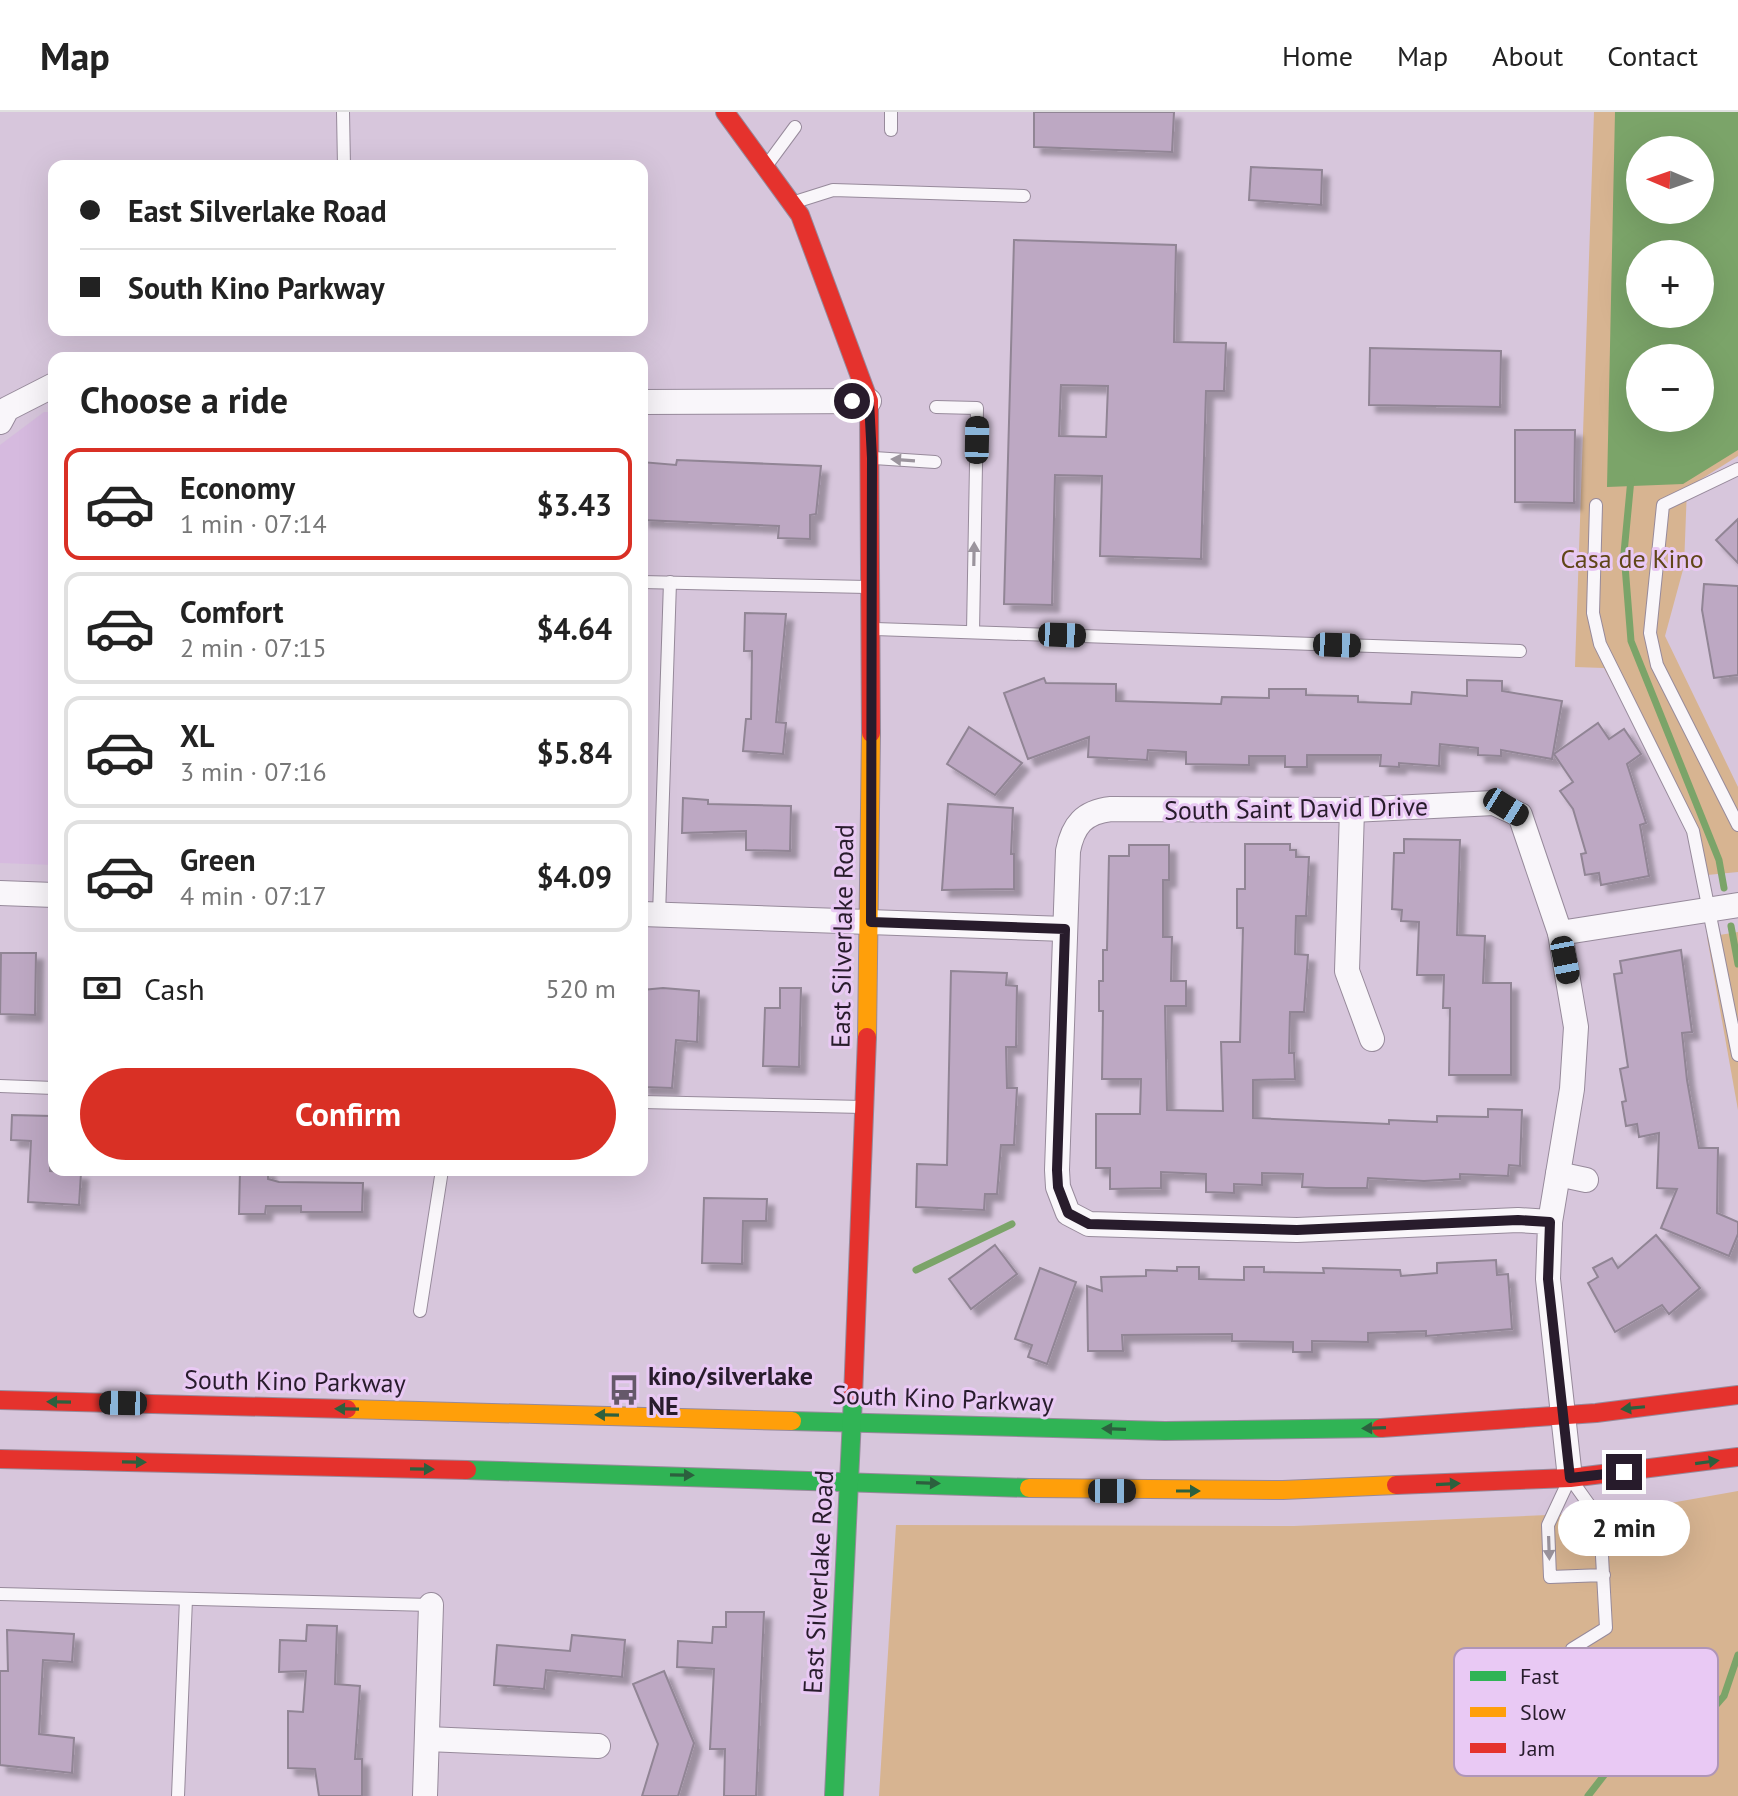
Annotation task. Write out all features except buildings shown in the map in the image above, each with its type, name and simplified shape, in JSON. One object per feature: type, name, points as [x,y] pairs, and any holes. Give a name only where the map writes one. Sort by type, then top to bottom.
[{"type":"main road","name":"East Silverlake Road","points":[[725,112],[800,215],[869,401],[872,458],[871,922],[850,1480],[834,1796]]},
{"type":"main road","name":"South Kino Parkway","points":[[0,1400],[1297,1431],[1443,1426],[1562,1416],[1738,1395]]},
{"type":"main road","points":[[0,1459],[850,1480],[1127,1491],[1283,1490],[1570,1478],[1738,1457]]},
{"type":"street","points":[[0,422],[7,409],[48,388]]},
{"type":"street","points":[[648,402],[869,401]]},
{"type":"street","name":"South Saint David Drive","points":[[1065,929],[1068,820],[1094,811],[1352,810],[1494,803],[1520,815],[1560,933]]},
{"type":"street","points":[[1352,810],[1347,971],[1372,1039]]},
{"type":"street","points":[[0,893],[48,895]]},
{"type":"street","points":[[1570,1478],[1548,1279],[1550,1222],[1572,1089],[1576,1027],[1560,933],[1738,905]]},
{"type":"street","points":[[651,914],[1065,929],[1057,1170],[1062,1213],[1089,1224],[1297,1230],[1518,1220],[1550,1222]]},
{"type":"street","points":[[1558,1174],[1586,1180]]},
{"type":"street","points":[[425,1796],[431,1605]]},
{"type":"street","points":[[427,1739],[598,1746]]},
{"type":"lane","points":[[343,112],[344,160]]},
{"type":"lane","points":[[891,112],[891,130]]},
{"type":"lane","points":[[765,168],[795,127]]},
{"type":"lane","points":[[792,203],[833,190],[1024,196]]},
{"type":"lane","points":[[936,407],[977,408],[973,632]]},
{"type":"lane","points":[[872,458],[935,462]]},
{"type":"lane","points":[[1738,469],[1683,499],[1663,505],[1650,633],[1657,665],[1738,825]]},
{"type":"lane","points":[[1596,505],[1593,613],[1600,644],[1693,831],[1738,1055]]},
{"type":"lane","points":[[648,582],[871,587]]},
{"type":"lane","points":[[651,914],[670,582]]},
{"type":"lane","points":[[872,629],[1520,651]]},
{"type":"lane","points":[[0,1086],[48,1088]]},
{"type":"lane","points":[[648,1102],[864,1108]]},
{"type":"lane","points":[[420,1311],[441,1176]]},
{"type":"lane","points":[[1574,1648],[1606,1628],[1604,1575],[1600,1520],[1570,1478],[1548,1525],[1550,1577],[1604,1575]]},
{"type":"lane","points":[[0,1594],[431,1605]]},
{"type":"lane","points":[[178,1796],[186,1599]]},
{"type":"shaded area","points":[[1615,112],[1738,112],[1738,450],[1683,484],[1607,487]]},
{"type":"shaded area","points":[[48,412],[48,865],[0,863],[0,445]]},
{"type":"green space","name":"Casa de Kino","points":[[1594,112],[1738,112],[1738,456],[1687,488],[1684,566],[1665,636],[1738,787],[1738,872],[1697,876],[1688,827],[1604,668],[1575,667]]},
{"type":"green space","points":[[1738,932],[1738,1110],[1707,937]]},
{"type":"green space","points":[[1738,1491],[1738,1796],[879,1796],[896,1525],[1294,1526],[1620,1512]]},
{"type":"waterway","points":[[1631,479],[1624,553],[1631,641],[1719,860],[1724,888]]},
{"type":"waterway","points":[[1731,926],[1738,964]]},
{"type":"waterway","points":[[916,1270],[1012,1224]]},
{"type":"waterway","points":[[1718,1703],[1724,1696],[1738,1655]]},
{"type":"waterway","points":[[1588,1796],[1603,1776]]},
{"type":"traffic: fast","points":[[834,1796],[853,1397]]},
{"type":"traffic: fast","points":[[792,1421],[1165,1431],[1381,1428]]},
{"type":"traffic: fast","points":[[467,1470],[1029,1488]]},
{"type":"traffic: slow","points":[[867,1037],[871,733]]},
{"type":"traffic: slow","points":[[347,1409],[792,1421]]},
{"type":"traffic: slow","points":[[1029,1488],[1283,1490],[1396,1485]]},
{"type":"traffic: jam","points":[[725,112],[800,215],[869,401],[871,733]]},
{"type":"traffic: jam","points":[[853,1397],[867,1037]]},
{"type":"traffic: jam","points":[[1381,1428],[1596,1413],[1738,1395]]},
{"type":"traffic: jam","points":[[0,1400],[347,1409]]},
{"type":"traffic: jam","points":[[1396,1485],[1570,1478],[1738,1457]]},
{"type":"traffic: jam","points":[[0,1459],[467,1470]]},
{"type":"place","name":"kino/silverlake NE","points":[[624,1390]]},
{"type":"route","points":[[852,401],[869,401],[872,458],[871,922],[1065,929],[1057,1170],[1058,1187],[1068,1213],[1089,1224],[1297,1230],[1518,1220],[1550,1222],[1548,1279],[1570,1478],[1624,1472]]}]
